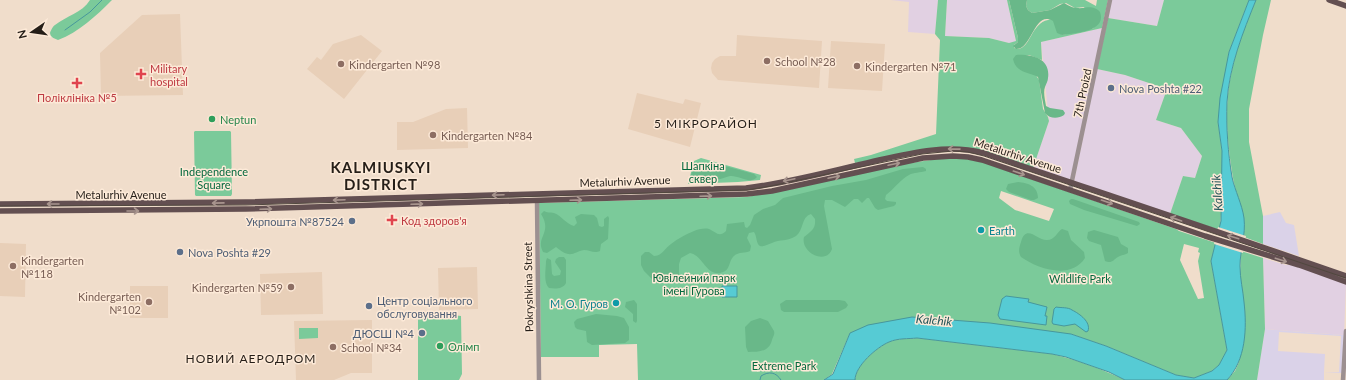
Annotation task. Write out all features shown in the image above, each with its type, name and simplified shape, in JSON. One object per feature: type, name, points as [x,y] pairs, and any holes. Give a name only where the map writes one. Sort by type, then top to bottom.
[{"type":"main road","points":[[1329,0],[1346,6]]},
{"type":"main road","name":"Metalurhiv Avenue","points":[[0,204],[190,204],[755,187],[908,154],[953,148],[984,154],[1258,245],[1346,276]]},
{"type":"main road","name":"Metalurhiv Avenue","points":[[0,211],[190,210],[378,206],[755,194],[909,161],[945,156],[960,156],[975,158],[1346,282]]},
{"type":"main road","name":"Pokryshkina Street","points":[[537,194],[537,201]]},
{"type":"main road","points":[[378,198],[378,206]]},
{"type":"main road","points":[[40,204],[40,211]]},
{"type":"main road","points":[[190,204],[190,210]]},
{"type":"street","name":"7th Proizd","points":[[1070,190],[1110,0]]},
{"type":"street","name":"Pokryshkina Street","points":[[537,201],[539,380]]},
{"type":"street","points":[[1343,380],[1346,331]]},
{"type":"shaded area","points":[[891,0],[938,0],[935,34],[908,32],[909,2]]},
{"type":"shaded area","points":[[947,0],[1007,0],[1016,42],[1009,43],[989,38],[945,36]]},
{"type":"shaded area","points":[[1112,0],[1164,0],[1157,26],[1108,18]]},
{"type":"shaded area","name":"Military hospital","points":[[180,14],[183,95],[101,96],[100,53],[142,15]]},
{"type":"shaded area","points":[[1102,28],[1071,180],[1033,168],[1049,121],[1041,42]]},
{"type":"shaded area","name":"Kindergarten №98","points":[[361,35],[382,51],[344,99],[307,69],[317,57],[321,60],[333,44]]},
{"type":"shaded area","name":"School №28","points":[[737,35],[822,41],[819,88],[718,80],[712,73],[712,63],[720,56],[736,56]]},
{"type":"shaded area","name":"Kindergarten №71","points":[[831,41],[885,44],[882,91],[828,88]]},
{"type":"shaded area","points":[[1097,69],[1125,75],[1167,89],[1156,120],[1181,128],[1202,156],[1195,178],[1183,176],[1170,214],[1074,182]]},
{"type":"shaded area","points":[[637,93],[683,104],[685,99],[701,103],[690,147],[628,129]]},
{"type":"shaded area","name":"Kindergarten №84","points":[[467,108],[468,148],[397,150],[397,122],[413,122],[446,109]]},
{"type":"shaded area","points":[[1280,212],[1286,223],[1294,225],[1299,256],[1263,244],[1263,216]]},
{"type":"shaded area","name":"Kindergarten №118","points":[[0,243],[26,244],[25,297],[0,296]]},
{"type":"shaded area","points":[[1263,258],[1286,265],[1293,265],[1346,284],[1344,335],[1265,329]]},
{"type":"shaded area","points":[[477,267],[478,309],[439,310],[438,268]]},
{"type":"shaded area","name":"Kindergarten №59","points":[[322,272],[323,314],[261,315],[260,274]]},
{"type":"shaded area","name":"Kindergarten №102","points":[[130,286],[168,286],[168,318],[130,318]]},
{"type":"shaded area","name":"School №34","points":[[372,320],[372,373],[351,373],[334,380],[296,380],[294,321]]},
{"type":"shaded area","points":[[1265,329],[1344,335],[1342,373],[1324,372],[1324,380],[1257,380]],"holes":[[[1279,332],[1341,336],[1339,372],[1324,372],[1325,354],[1278,351]]]},
{"type":"green space","points":[[90,0],[112,0],[93,18],[73,33],[58,40],[51,37],[50,33],[54,26],[83,8]]},
{"type":"green space","points":[[938,0],[947,0],[945,36],[989,38],[1009,43],[1016,41],[1007,0],[1009,0],[1018,38],[1018,42],[1014,45],[1014,48],[1019,49],[1024,47],[1037,26],[1050,19],[1054,21],[1062,35],[1094,28],[1084,7],[1075,8],[1066,3],[1060,4],[1050,10],[1032,13],[1026,6],[1027,0],[1085,0],[1096,6],[1097,0],[1108,0],[1102,28],[1041,42],[1042,60],[1029,55],[1024,56],[1039,80],[1043,109],[1049,121],[1033,168],[978,151],[956,147],[944,147],[855,163],[854,159],[936,134],[940,40],[935,34]]},
{"type":"green space","points":[[1009,0],[1027,0],[1026,6],[1032,13],[1050,10],[1064,3],[1075,8],[1092,7],[1100,12],[1101,19],[1099,24],[1094,28],[1082,32],[1062,35],[1057,33],[1053,21],[1047,19],[1041,21],[1026,44],[1021,48],[1016,49],[1013,46],[1018,42],[1018,38]]},
{"type":"green space","points":[[1164,0],[1249,0],[1229,52],[1218,122],[1222,151],[1223,182],[1220,230],[1170,214],[1183,176],[1195,178],[1202,156],[1181,128],[1156,120],[1167,89],[1125,75],[1097,69],[1108,18],[1157,26]]},
{"type":"green space","points":[[1256,0],[1271,0],[1249,109],[1249,142],[1263,216],[1263,244],[1244,237],[1243,221],[1233,180],[1227,124],[1229,87],[1233,65]]},
{"type":"green space","points":[[1016,55],[1028,55],[1043,62],[1048,71],[1048,79],[1044,91],[1046,106],[1063,110],[1065,113],[1064,115],[1054,118],[1045,113],[1038,77],[1020,70],[1017,67],[1013,59]]},
{"type":"green space","name":"Independence Square","points":[[195,131],[231,132],[231,196],[195,195]]},
{"type":"green space","name":"Шапкіна сквер","points":[[701,158],[761,175],[760,180],[688,184],[694,161]]},
{"type":"green space","name":"Ювілейний парк імені Гурова","points":[[945,158],[967,159],[982,162],[1216,243],[1211,261],[1227,350],[1219,365],[1212,371],[1194,378],[1176,375],[1106,346],[1071,334],[850,333],[832,374],[824,380],[638,380],[637,344],[599,345],[599,357],[541,357],[539,203],[747,197],[910,163]],"holes":[[[1001,191],[1054,209],[1049,221],[1015,210],[999,198]],[[1184,244],[1199,248],[1198,252],[1200,253],[1198,261],[1204,298],[1198,299],[1180,260]]]},
{"type":"green space","name":"Шапкіна сквер","points":[[710,162],[754,174],[757,177],[751,180],[730,176],[719,180],[692,180],[691,175],[694,167]]},
{"type":"green space","points":[[923,167],[926,171],[913,173],[906,177],[886,195],[885,199],[887,201],[896,202],[894,206],[878,210],[869,198],[862,203],[858,199],[854,199],[845,207],[832,200],[825,200],[824,206],[832,249],[829,254],[825,256],[819,257],[814,255],[806,248],[804,243],[804,237],[815,225],[815,219],[811,214],[804,221],[799,233],[790,239],[760,246],[754,232],[749,233],[747,238],[751,246],[750,251],[735,255],[727,269],[723,272],[718,273],[709,270],[698,258],[690,253],[681,258],[679,264],[679,278],[672,283],[654,281],[644,271],[641,265],[641,256],[645,252],[649,252],[654,256],[657,256],[676,240],[696,230],[709,229],[721,234],[726,231],[727,224],[744,222],[745,227],[747,228],[750,225],[754,215],[763,209],[775,205],[783,198],[832,186],[866,180],[903,169]]},
{"type":"green space","points":[[1018,182],[1032,186],[1038,194],[1038,198],[1031,200],[1009,192],[1006,189],[1008,184]]},
{"type":"green space","points":[[1071,199],[1139,222],[1140,224],[1137,226],[1084,210],[1070,204],[1069,201]]},
{"type":"green space","points":[[544,211],[557,214],[569,224],[574,226],[577,223],[575,217],[581,214],[594,215],[597,218],[599,226],[602,227],[604,226],[604,219],[608,216],[608,239],[601,244],[600,251],[598,252],[584,250],[568,254],[556,247],[547,253],[543,252],[541,242],[545,226],[541,214]]},
{"type":"green space","points":[[1062,229],[1068,231],[1071,240],[1084,252],[1085,258],[1079,265],[1063,271],[1054,270],[1036,265],[1021,257],[1019,248],[1023,236],[1029,233],[1044,240],[1050,240]]},
{"type":"green space","points":[[1094,230],[1118,237],[1121,244],[1128,248],[1128,253],[1119,256],[1111,262],[1105,261],[1101,245],[1089,241],[1087,238],[1088,232]]},
{"type":"green space","points":[[1241,251],[1263,258],[1265,329],[1257,380],[1227,380],[1235,371],[1239,362],[1245,315],[1240,278]]},
{"type":"green space","points":[[559,257],[564,257],[566,260],[566,283],[559,288],[549,288],[545,279],[546,261],[547,258],[551,260],[552,274],[554,276],[560,275],[561,271],[555,262]]},
{"type":"green space","points":[[634,300],[637,304],[636,323],[633,321],[633,314],[625,307],[626,302]]},
{"type":"green space","points":[[786,300],[839,300],[845,301],[848,305],[846,308],[838,312],[784,312],[781,310],[780,304]]},
{"type":"green space","points":[[596,314],[624,318],[629,327],[629,340],[625,343],[592,345],[587,342],[586,331],[577,329],[574,322],[577,319]]},
{"type":"green space","name":"Олімп","points":[[441,315],[461,316],[462,374],[459,380],[418,380],[418,318]]},
{"type":"green space","points":[[760,318],[768,321],[774,331],[774,336],[771,344],[766,349],[748,352],[746,347],[745,327],[751,321]]},
{"type":"green space","points":[[299,328],[318,328],[318,338],[299,339]]},
{"type":"green space","points":[[917,338],[1052,354],[1089,365],[1125,380],[855,380],[856,375],[863,363],[884,344],[899,339]]},
{"type":"water","name":"Kalchik","points":[[1249,0],[1256,0],[1234,63],[1228,89],[1227,102],[1228,149],[1232,177],[1244,218],[1240,275],[1244,302],[1245,333],[1242,353],[1233,372],[1227,380],[1125,380],[1109,372],[1066,357],[1052,354],[917,338],[899,339],[884,344],[863,363],[856,375],[855,380],[824,380],[833,374],[850,333],[868,325],[912,317],[990,323],[1071,334],[1106,346],[1176,375],[1194,378],[1212,371],[1219,365],[1227,350],[1211,261],[1221,221],[1222,151],[1218,122],[1220,98],[1229,52]]},
{"type":"water","points":[[722,286],[737,286],[737,297],[722,297]]},
{"type":"water","points":[[1006,296],[1029,299],[1028,302],[1047,307],[1045,316],[1047,316],[1046,325],[1000,319],[998,315],[1002,299]]},
{"type":"water","points":[[1056,307],[1069,308],[1078,314],[1088,324],[1088,331],[1086,332],[1075,324],[1064,326],[1053,324],[1054,309]]},
{"type":"pier","points":[[1218,227],[1246,236],[1243,253],[1214,244]]},
{"type":"waterway","points":[[65,30],[90,12],[102,0]]},
{"type":"waterway","points":[[760,380],[761,376],[767,373],[775,374],[781,380]]},
{"type":"tram line","points":[[0,206],[246,205],[747,190],[922,154],[953,151],[968,152],[984,156],[1346,278]]},
{"type":"place","name":"School №28","points":[[767,61]]},
{"type":"place","name":"Kindergarten №98","points":[[341,64]]},
{"type":"place","name":"Kindergarten №71","points":[[857,66]]},
{"type":"place","name":"Military hospital","points":[[141,74]]},
{"type":"place","name":"Поліклініка №5","points":[[77,83]]},
{"type":"place","name":"Nova Poshta #22","points":[[1111,88]]},
{"type":"place","name":"Neptun","points":[[212,119]]},
{"type":"place","name":"Kindergarten №84","points":[[433,135]]},
{"type":"place","name":"Код здоров'я","points":[[392,220]]},
{"type":"place","name":"Укрпошта №87524","points":[[352,221]]},
{"type":"place","name":"Earth","points":[[981,230]]},
{"type":"place","name":"Nova Poshta #29","points":[[180,252]]},
{"type":"place","name":"Kindergarten №118","points":[[13,266]]},
{"type":"place","name":"Kindergarten №59","points":[[291,287]]},
{"type":"place","name":"Kindergarten №102","points":[[149,302]]},
{"type":"place","name":"М. О. Гуров","points":[[616,303]]},
{"type":"place","name":"Центр соціального обслуговування","points":[[369,306]]},
{"type":"place","name":"ДЮСШ №4","points":[[422,333]]},
{"type":"place","name":"Олімп","points":[[440,346]]},
{"type":"place","name":"School №34","points":[[333,347]]},
{"type":"district","name":"5 МІКРОРАЙОН","points":[[706,123]]},
{"type":"district","name":"KALMIUSKYI DISTRICT","points":[[381,176]]},
{"type":"district","name":"НОВИЙ АЕРОДРОМ","points":[[251,358]]},
{"type":"park label","name":"Wildlife Park","points":[[1080,278]]},
{"type":"park label","name":"Extreme Park","points":[[784,365]]}]
